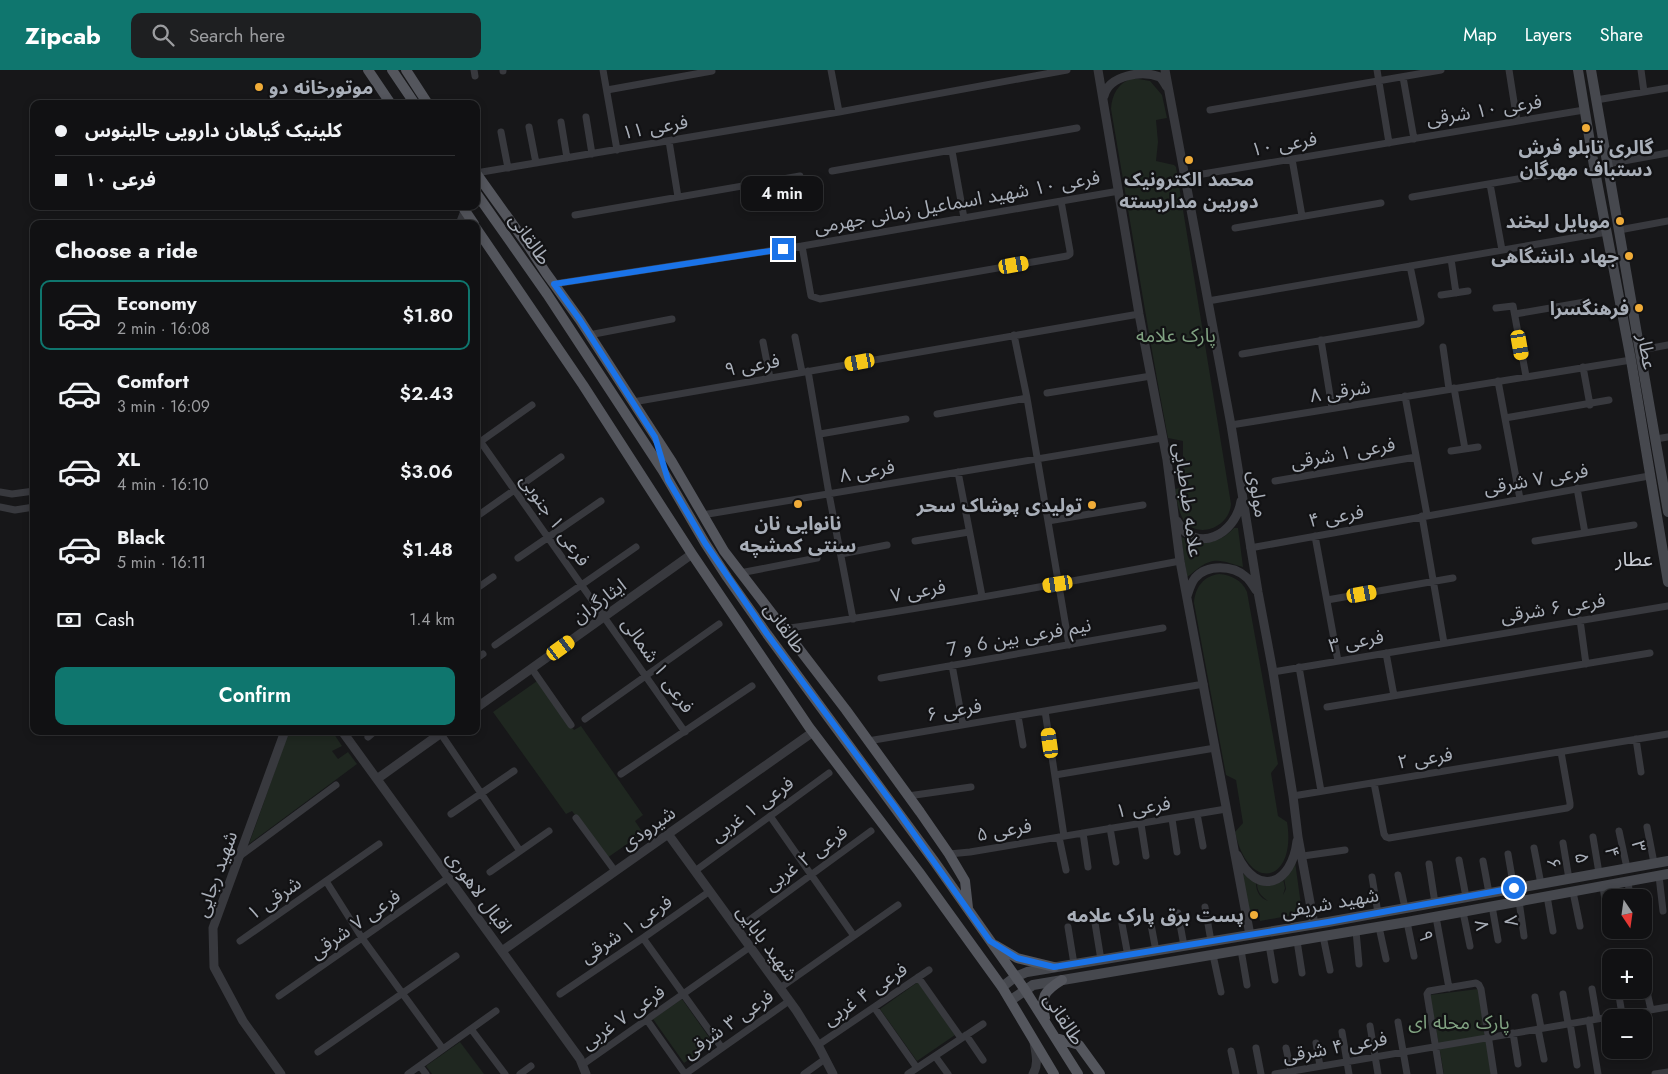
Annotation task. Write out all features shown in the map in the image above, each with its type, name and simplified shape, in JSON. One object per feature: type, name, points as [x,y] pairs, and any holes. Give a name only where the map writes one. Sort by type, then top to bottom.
[{"type":"main road","points":[[368,70],[388,100]]},
{"type":"main road","points":[[392,70],[412,100]]},
{"type":"main road","points":[[406,70],[425,100]]},
{"type":"main road","name":"عطار","points":[[1578,70],[1631,360],[1668,582]]},
{"type":"main road","name":"عطار","points":[[1591,70],[1656,439],[1665,477],[1668,512]]},
{"type":"main road","points":[[480,179],[529,246],[633,402],[724,551],[868,742],[949,854],[965,881],[968,909]]},
{"type":"main road","name":"طالقانی","points":[[480,199],[547,294],[668,480],[705,543],[767,634],[968,909],[1025,990],[1078,1074]]},
{"type":"main road","name":"طالقانی","points":[[480,234],[583,385],[692,554],[813,732],[919,872],[1002,987],[1054,1074]]},
{"type":"main road","points":[[1639,413],[1651,411]]},
{"type":"main road","points":[[655,437],[668,480]]},
{"type":"main road","name":"شهید شریفی","points":[[1002,987],[1015,977],[1027,972],[1378,913],[1668,861]]},
{"type":"main road","name":"شهید شریفی","points":[[1010,1000],[1033,985],[1356,931],[1663,875]]},
{"type":"main road","points":[[1416,906],[1418,920]]},
{"type":"main road","points":[[990,941],[1017,958],[1054,967]]},
{"type":"main road","points":[[1099,974],[1093,968],[1095,963],[1100,960]]},
{"type":"main road","points":[[1049,1028],[1043,1008],[1044,994],[1062,980]]},
{"type":"main road","points":[[1056,1038],[1079,1045],[1100,1074]]},
{"type":"street","points":[[604,70],[617,150]]},
{"type":"street","points":[[831,70],[839,112]]},
{"type":"street","name":"فرعی ۱۱","points":[[480,172],[839,112],[1067,70]]},
{"type":"street","name":"علامه طباطبایی","points":[[1098,70],[1167,460],[1180,561],[1250,935]]},
{"type":"street","points":[[1104,101],[1108,86],[1112,81],[1130,72],[1147,70],[1159,76],[1168,89]]},
{"type":"street","name":"مولوی","points":[[1165,70],[1231,425],[1314,924]]},
{"type":"street","points":[[1377,70],[1389,143]]},
{"type":"street","points":[[1210,110],[1441,70]]},
{"type":"street","points":[[1509,70],[1517,121]]},
{"type":"street","points":[[1641,70],[1644,92]]},
{"type":"street","points":[[607,90],[712,71]]},
{"type":"street","points":[[1403,77],[1414,139]]},
{"type":"street","points":[[1596,100],[1668,88]]},
{"type":"street","name":"فرعی ۱۰ شرقی","points":[[1389,143],[1584,110]]},
{"type":"street","points":[[586,117],[592,154]]},
{"type":"street","points":[[561,122],[567,158]]},
{"type":"street","points":[[529,127],[536,163]]},
{"type":"street","points":[[832,172],[1078,128]]},
{"type":"street","points":[[501,132],[508,168]]},
{"type":"street","points":[[670,141],[678,197]]},
{"type":"street","name":"فرعی ۱۰","points":[[1185,178],[1389,143]]},
{"type":"street","points":[[952,151],[964,218]]},
{"type":"street","points":[[1607,164],[1668,153]]},
{"type":"street","points":[[1292,160],[1302,216]]},
{"type":"street","points":[[1412,197],[1558,172]]},
{"type":"street","points":[[575,215],[800,176]]},
{"type":"street","points":[[1490,184],[1502,250]]},
{"type":"street","name":"فرعی ۱۰ شهید اسماعیل زمانی جهرمی","points":[[802,246],[1118,191]]},
{"type":"street","points":[[554,284],[802,246],[811,296],[820,299],[1067,256],[1070,254],[1070,251],[1061,201]]},
{"type":"street","points":[[1235,228],[1381,203]]},
{"type":"street","points":[[1619,230],[1668,222]]},
{"type":"street","points":[[1208,301],[1607,232]]},
{"type":"street","points":[[1450,259],[1456,293]]},
{"type":"street","points":[[1242,354],[1418,324],[1421,322],[1410,266]]},
{"type":"street","points":[[1441,295],[1468,291]]},
{"type":"street","points":[[1515,314],[1585,302]]},
{"type":"street","points":[[1496,308],[1513,305],[1526,376]]},
{"type":"street","name":"فرعی ۹","points":[[633,402],[1140,314]]},
{"type":"street","points":[[589,335],[672,319]]},
{"type":"street","points":[[1014,335],[1038,459],[1069,645]]},
{"type":"street","points":[[795,337],[820,434],[829,494],[854,619]]},
{"type":"street","points":[[1321,340],[1332,408]]},
{"type":"street","points":[[763,342],[770,378]]},
{"type":"street","points":[[1641,350],[1668,345]]},
{"type":"street","points":[[1443,347],[1466,449]]},
{"type":"street","name":"۸ شرقی","points":[[1231,425],[1631,360]]},
{"type":"street","points":[[1584,367],[1590,404]]},
{"type":"street","points":[[1047,393],[1151,376]]},
{"type":"street","points":[[1498,381],[1520,499]]},
{"type":"street","points":[[1405,396],[1444,643]]},
{"type":"street","points":[[937,414],[1027,398]]},
{"type":"street","points":[[1505,418],[1609,400]]},
{"type":"street","points":[[480,442],[532,405]]},
{"type":"street","points":[[820,434],[906,419]]},
{"type":"street","points":[[1656,439],[1668,437]]},
{"type":"street","name":"فرعی ۸","points":[[702,515],[1162,438]]},
{"type":"street","name":"فرعی ۱ جنوبی","points":[[480,446],[514,490],[604,618]]},
{"type":"street","points":[[1451,451],[1478,447]]},
{"type":"street","points":[[480,514],[561,457]]},
{"type":"street","name":"فرعی ۱ شرقی","points":[[1275,481],[1416,457]]},
{"type":"street","points":[[958,472],[982,596]]},
{"type":"street","name":"فرعی ۷ شرقی","points":[[1425,516],[1650,476]]},
{"type":"street","points":[[1577,488],[1585,533]]},
{"type":"street","points":[[1174,516],[1181,529],[1194,538],[1201,539],[1215,536],[1225,531],[1236,518],[1241,491]]},
{"type":"street","points":[[0,492],[12,494],[30,492]]},
{"type":"street","points":[[518,558],[601,501]]},
{"type":"street","points":[[1048,521],[1143,505]]},
{"type":"street","points":[[0,507],[14,510],[30,508]]},
{"type":"street","name":"فرعی ۴","points":[[1250,548],[1425,516]]},
{"type":"street","points":[[1535,542],[1634,525]]},
{"type":"street","points":[[915,540],[969,532]]},
{"type":"street","points":[[1315,536],[1338,661]]},
{"type":"street","points":[[841,554],[886,546]]},
{"type":"street","points":[[495,645],[636,547]]},
{"type":"street","name":"ایثارگران","points":[[480,705],[692,554]]},
{"type":"street","points":[[740,573],[817,558]]},
{"type":"street","name":"فرعی ۷","points":[[783,629],[854,619],[1180,561]]},
{"type":"street","points":[[1187,597],[1194,579],[1211,568],[1228,568],[1246,576],[1258,592]]},
{"type":"street","points":[[480,587],[494,578]]},
{"type":"street","points":[[1327,600],[1453,578]]},
{"type":"street","name":"فرعی ۶ شرقی","points":[[1444,643],[1668,606]]},
{"type":"street","name":"فرعی ۱ شمالی","points":[[604,618],[685,732]]},
{"type":"street","points":[[1580,620],[1586,664]]},
{"type":"street","points":[[585,719],[719,624]]},
{"type":"street","name":"نیم فرعی بین 6 و 7","points":[[881,678],[1163,628]]},
{"type":"street","name":"فرعی ۳","points":[[1273,672],[1444,643]]},
{"type":"street","points":[[1386,653],[1394,696]]},
{"type":"street","points":[[1327,707],[1650,653]]},
{"type":"street","points":[[952,665],[963,726]]},
{"type":"street","points":[[1298,667],[1320,791]]},
{"type":"street","points":[[532,669],[571,725]]},
{"type":"street","name":"فرعی ۶","points":[[868,742],[1204,684]]},
{"type":"street","points":[[621,774],[752,686]]},
{"type":"street","points":[[1045,711],[1055,775],[1066,870]]},
{"type":"street","points":[[1018,716],[1023,745]]},
{"type":"street","name":"شیرودی","points":[[502,951],[813,732]]},
{"type":"street","points":[[1668,734],[1668,739]]},
{"type":"street","name":"فرعی ۲","points":[[1293,796],[1668,734]]},
{"type":"street","name":"شهید رجایی","points":[[281,1074],[243,1021],[214,967],[212,928],[284,735]]},
{"type":"street","name":"اقبال لاهوری","points":[[345,735],[580,1059],[586,1074]]},
{"type":"street","points":[[376,779],[437,735]]},
{"type":"street","points":[[443,735],[520,851]]},
{"type":"street","points":[[1636,739],[1641,772]]},
{"type":"street","points":[[1055,775],[1216,748]]},
{"type":"street","points":[[1374,783],[1386,837],[1473,823],[1570,806],[1561,752]]},
{"type":"street","points":[[451,814],[514,771]]},
{"type":"street","name":"فرعی ۱ غربی","points":[[695,871],[829,773]]},
{"type":"street","points":[[239,857],[336,785]]},
{"type":"street","points":[[908,796],[971,787]]},
{"type":"street","name":"فرعی ۱","points":[[1062,837],[1226,809]]},
{"type":"street","points":[[1197,814],[1203,846]]},
{"type":"street","points":[[770,816],[854,936]]},
{"type":"street","points":[[576,818],[615,871]]},
{"type":"street","points":[[1172,819],[1177,852]]},
{"type":"street","points":[[1141,824],[1146,856]]},
{"type":"street","points":[[1647,827],[1654,864]]},
{"type":"street","points":[[1110,828],[1116,862]]},
{"type":"street","points":[[490,872],[548,831]]},
{"type":"street","name":"فرعی ۲ غربی","points":[[737,929],[870,831]]},
{"type":"street","name":"۳","points":[[1619,831],[1627,868]]},
{"type":"street","points":[[1083,833],[1088,867]]},
{"type":"street","name":"شهید بابایی","points":[[668,834],[789,1001],[818,1045],[833,1074]]},
{"type":"street","points":[[1233,846],[1240,862],[1254,877],[1264,881],[1272,881],[1278,880],[1288,870],[1295,852],[1298,836]]},
{"type":"street","name":"فرعی ۵","points":[[949,854],[1062,837]]},
{"type":"street","name":"۴","points":[[1593,837],[1599,873]]},
{"type":"street","name":"۵","points":[[1563,843],[1569,879]]},
{"type":"street","name":"۱ شرقی","points":[[240,941],[379,844]]},
{"type":"street","name":"۶","points":[[1534,848],[1541,884]]},
{"type":"street","points":[[1303,856],[1345,850]]},
{"type":"street","name":"۷","points":[[1508,854],[1514,888]]},
{"type":"street","points":[[1459,860],[1466,897]]},
{"type":"street","name":"۸","points":[[1483,861],[1489,893]]},
{"type":"street","points":[[1429,864],[1435,903]]},
{"type":"street","points":[[1398,875],[1404,908]]},
{"type":"street","points":[[1663,875],[1663,911]]},
{"type":"street","points":[[1372,877],[1378,913]]},
{"type":"street","name":"فرعی ۷ شرقی","points":[[279,996],[448,878]]},
{"type":"street","points":[[326,881],[362,938],[443,1049]]},
{"type":"street","points":[[1628,882],[1629,889]]},
{"type":"street","name":"فرعی ۱ شرقی","points":[[560,994],[710,891]]},
{"type":"street","points":[[1573,892],[1580,926]]},
{"type":"street","points":[[1547,896],[1552,931]]},
{"type":"street","points":[[1519,901],[1524,936]]},
{"type":"street","points":[[780,988],[898,905]]},
{"type":"street","name":"۷","points":[[1492,906],[1498,940]]},
{"type":"street","points":[[1205,907],[1211,941]]},
{"type":"street","name":"۸","points":[[1463,912],[1470,946]]},
{"type":"street","points":[[1178,913],[1184,946]]},
{"type":"street","points":[[1436,916],[1449,988]]},
{"type":"street","points":[[1150,920],[1156,951]]},
{"type":"street","name":"۹","points":[[1407,922],[1414,956]]},
{"type":"street","points":[[1095,923],[1100,960]]},
{"type":"street","points":[[1122,924],[1128,956]]},
{"type":"street","points":[[1380,926],[1386,959]]},
{"type":"street","points":[[1068,927],[1074,964]]},
{"type":"street","points":[[1356,931],[1360,964]]},
{"type":"street","points":[[1323,936],[1330,970]]},
{"type":"street","points":[[643,938],[682,995],[722,1048]]},
{"type":"street","points":[[1297,941],[1302,973]]},
{"type":"street","points":[[1269,945],[1275,980]]},
{"type":"street","name":"فرعی ۷ غربی","points":[[582,1065],[750,947]]},
{"type":"street","points":[[1241,950],[1247,986]]},
{"type":"street","points":[[1213,955],[1221,992]]},
{"type":"street","points":[[318,1052],[456,956]]},
{"type":"street","name":"فرعی ۴ غربی","points":[[818,1045],[930,970]]},
{"type":"street","points":[[918,977],[983,1060]]},
{"type":"street","points":[[1440,1074],[1427,994],[1429,991],[1476,983],[1481,989],[1494,1074]]},
{"type":"street","points":[[1592,989],[1597,1018]]},
{"type":"street","points":[[1563,994],[1577,1065]]},
{"type":"street","points":[[1535,997],[1544,1059]]},
{"type":"street","name":"فرعی ۳ شرقی","points":[[689,1073],[789,1001]]},
{"type":"street","points":[[874,1007],[917,1068]]},
{"type":"street","name":"فرعی ۴ شرقی","points":[[1652,1010],[1668,1007]]},
{"type":"street","points":[[408,1074],[496,1011]]},
{"type":"street","name":"فرعی ۴ شرقی","points":[[1274,1074],[1602,1017]]},
{"type":"street","points":[[647,1020],[689,1073]]},
{"type":"street","points":[[1589,1020],[1598,1074]]},
{"type":"street","points":[[1398,1022],[1407,1074]]},
{"type":"street","points":[[908,1074],[983,1024]]},
{"type":"street","points":[[1370,1026],[1378,1074]]},
{"type":"street","points":[[471,1029],[505,1074]]},
{"type":"street","points":[[1342,1032],[1349,1074]]},
{"type":"street","points":[[1513,1033],[1518,1064]]},
{"type":"street","points":[[1033,1074],[1036,1068],[1037,1057],[1034,1042]]},
{"type":"street","points":[[1316,1043],[1320,1066]]},
{"type":"street","points":[[1256,1048],[1262,1074]]},
{"type":"street","points":[[1286,1048],[1290,1071]]},
{"type":"street","points":[[1231,1051],[1236,1074]]},
{"type":"street","points":[[935,1056],[948,1074]]},
{"type":"street","points":[[804,1074],[826,1059]]},
{"type":"street","points":[[420,1066],[426,1074]]},
{"type":"street","points":[[520,1074],[531,1066]]},
{"type":"street","points":[[1655,1074],[1668,1072]]},
{"type":"green space","name":"پارک علامه","points":[[1133,78],[1150,81],[1162,95],[1167,118],[1156,120],[1158,142],[1156,161],[1176,167],[1231,504],[1226,518],[1221,523],[1207,530],[1192,528],[1186,523],[1178,507],[1175,489],[1186,487],[1183,468],[1183,441],[1168,438],[1111,109],[1117,90],[1123,83]]},
{"type":"green space","points":[[1234,528],[1238,528],[1243,567],[1222,561],[1211,561],[1187,577],[1181,537],[1204,543],[1220,539]]},
{"type":"green space","points":[[1219,574],[1236,579],[1247,592],[1278,764],[1271,773],[1278,816],[1287,822],[1288,842],[1285,858],[1279,868],[1270,873],[1260,872],[1250,865],[1242,852],[1235,832],[1243,823],[1236,780],[1226,775],[1194,603],[1196,592],[1204,580]]},
{"type":"green space","points":[[537,681],[574,730],[581,726],[643,815],[635,821],[643,833],[607,858],[572,811],[566,814],[493,712]]},
{"type":"green space","points":[[288,735],[335,735],[342,746],[332,751],[338,759],[348,752],[357,764],[249,844]]},
{"type":"green space","points":[[1295,862],[1302,912],[1260,921],[1258,909],[1248,911],[1242,873],[1256,883],[1259,894],[1268,901],[1259,892],[1257,883],[1283,879],[1285,888],[1283,895],[1286,889],[1284,878]]},
{"type":"green space","points":[[918,982],[955,1035],[917,1061],[880,1009]]},
{"type":"green space","name":"پارک محله ای","points":[[1478,989],[1491,1074],[1444,1074],[1430,995]]},
{"type":"green space","points":[[682,999],[713,1043],[684,1063],[653,1019]]},
{"type":"green space","points":[[460,1042],[484,1074],[432,1074],[426,1066]]},
{"type":"place","name":"موتورخانه دو","points":[[259,87]]},
{"type":"place","name":"گالری تابلو فرش دستباف مهرگان","points":[[1586,128]]},
{"type":"place","name":"محمد الکترونیک دوربین مداربسته","points":[[1189,160]]},
{"type":"place","name":"موبایل لبخند","points":[[1620,221]]},
{"type":"place","name":"جهاد دانشگاهی","points":[[1629,256]]},
{"type":"place","name":"فرهنگسرا","points":[[1639,308]]},
{"type":"place","name":"نانوایی نان سنتی کمشچه","points":[[798,504]]},
{"type":"place","name":"تولیدی پوشاک سحر","points":[[1092,505]]},
{"type":"place","name":"پست برق پارک علامه","points":[[1254,915]]},
{"type":"district","name":"عطار","points":[[1634,559]]},
{"type":"route","points":[[783,249],[554,284],[580,320],[655,437],[668,480],[727,577],[990,941],[1017,958],[1054,967],[1328,922],[1514,888]]}]
